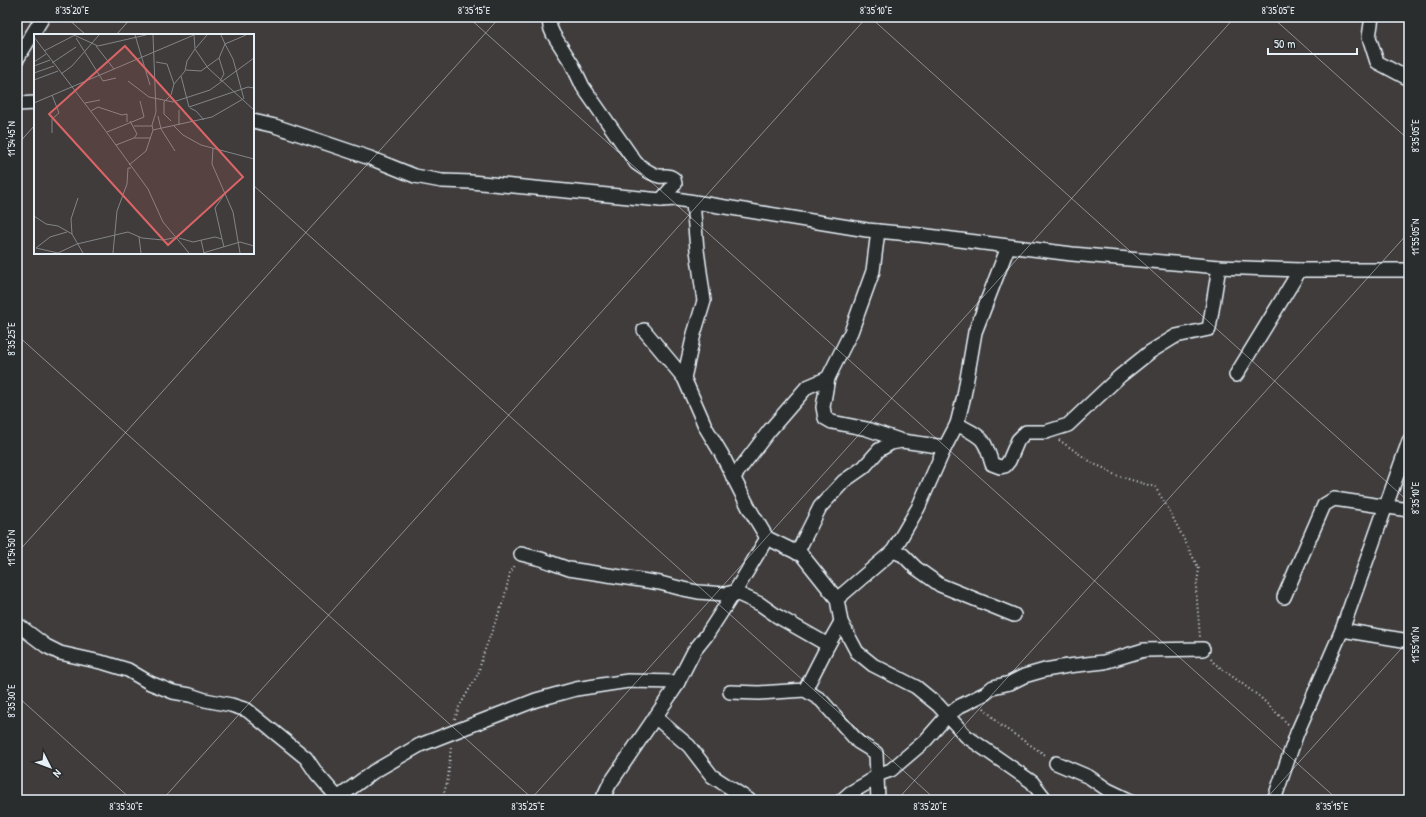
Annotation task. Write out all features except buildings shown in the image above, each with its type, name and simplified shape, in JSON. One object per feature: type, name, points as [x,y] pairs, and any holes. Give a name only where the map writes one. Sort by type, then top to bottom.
[{"type":"street","points":[[17,59],[43,17]]},
{"type":"street","points":[[549,17],[550,27],[572,64],[583,87],[636,163],[648,172],[660,176],[669,175],[674,179],[675,184],[661,200]]},
{"type":"street","points":[[1372,17],[1369,37],[1377,62],[1409,79]]},
{"type":"street","points":[[17,104],[34,103]]},
{"type":"street","points":[[254,121],[370,158],[415,176],[442,181],[471,182],[661,200],[676,199],[878,231],[1072,254],[1219,267],[1300,270],[1409,270]]},
{"type":"street","points":[[684,378],[694,334],[704,301],[697,250],[693,202]]},
{"type":"street","points":[[878,231],[873,272],[852,332],[828,378],[823,407],[825,418],[832,422],[867,429],[902,441],[945,447]]},
{"type":"street","points":[[837,599],[893,551],[918,508],[957,424],[964,396],[975,332],[1008,246]]},
{"type":"street","points":[[957,424],[980,436],[984,442],[992,464],[1000,467],[1004,466],[1009,462],[1018,440],[1026,432],[1046,432],[1068,425],[1120,376],[1150,352],[1176,336],[1209,328],[1219,267]]},
{"type":"street","points":[[1236,375],[1300,270]]},
{"type":"street","points":[[644,330],[684,378],[706,428],[767,538],[802,555],[837,599],[841,622],[857,652],[873,665],[916,687],[938,706],[966,736],[1032,782],[1046,800]]},
{"type":"street","points":[[733,478],[769,431],[807,387],[828,378]]},
{"type":"street","points":[[797,553],[820,506],[844,481],[864,467],[879,450],[891,443],[902,441]]},
{"type":"street","points":[[1274,800],[1297,733],[1342,630],[1409,441]]},
{"type":"street","points":[[1284,597],[1324,505],[1334,499],[1409,510]]},
{"type":"street","points":[[602,800],[608,785],[678,682],[694,651],[706,636],[767,538]]},
{"type":"street","points":[[893,551],[903,555],[916,568],[940,585],[1014,615]]},
{"type":"street","points":[[521,554],[569,569],[660,583],[698,592],[725,594],[734,592],[760,604],[776,616],[828,644]]},
{"type":"street","points":[[805,690],[841,622]]},
{"type":"street","points":[[17,624],[46,646],[60,653],[105,663],[128,670],[150,683],[173,692],[247,710],[306,758],[316,774],[337,799],[380,768],[420,745],[536,700],[576,689],[628,681],[678,682]]},
{"type":"street","points":[[1342,630],[1409,641]]},
{"type":"street","points":[[842,800],[877,775],[890,770],[904,760],[925,741],[947,716],[992,688],[1045,670],[1104,662],[1144,650],[1203,648]]},
{"type":"street","points":[[730,692],[759,693],[805,690],[822,700],[858,742],[876,753],[878,800]]},
{"type":"street","points":[[655,717],[689,746],[712,776],[749,800]]},
{"type":"street","points":[[1056,763],[1089,777],[1106,795],[1129,800]]},
{"type":"path","points":[[1046,432],[1094,464],[1115,475],[1155,487],[1168,508],[1199,569],[1196,589],[1199,626],[1203,648],[1214,663],[1260,697],[1297,733]]},
{"type":"path","points":[[442,800],[448,780],[452,732],[459,707],[478,674],[483,655],[504,599],[510,573],[521,554]]},
{"type":"path","points":[[974,698],[1000,725],[1056,763]]}]
